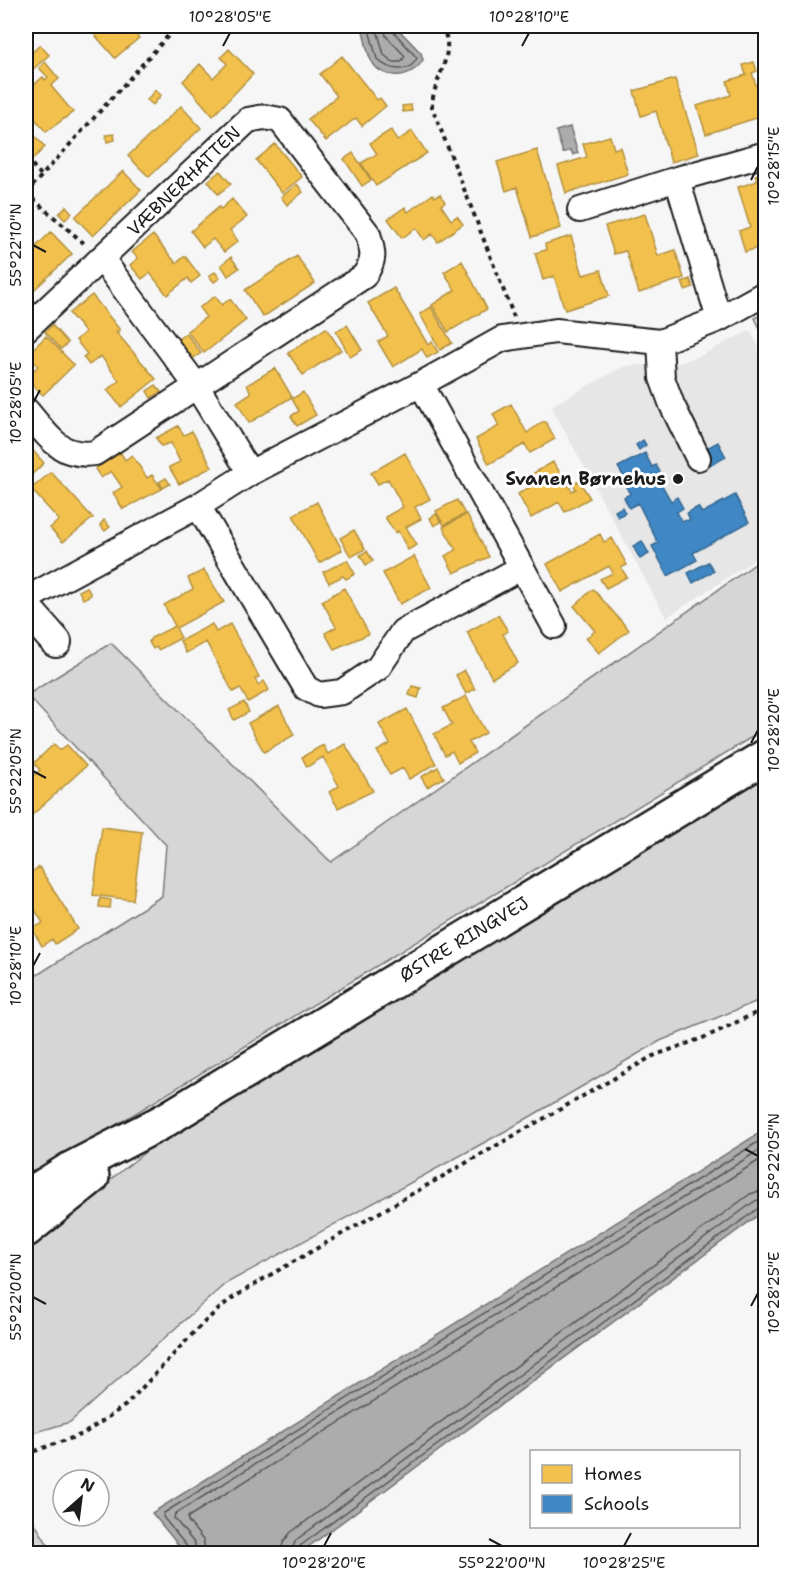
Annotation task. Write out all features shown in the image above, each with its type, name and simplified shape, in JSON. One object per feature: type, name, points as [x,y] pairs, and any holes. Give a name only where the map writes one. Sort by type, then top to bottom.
[{"type":"main road","name":"ØSTRE RINGVEJ","points":[[26,1197],[69,1170],[162,1122],[765,756]]},
{"type":"main road","name":"ØSTRE RINGVEJ","points":[[26,1230],[162,1122]]},
{"type":"street","name":"VÆBNERHATTEN","points":[[26,329],[248,120],[264,117],[280,120],[368,234],[373,251],[373,263],[364,276],[95,453],[77,455],[59,448],[26,410]]},
{"type":"street","points":[[580,210],[765,154]]},
{"type":"street","points":[[677,179],[718,319]]},
{"type":"street","points":[[102,259],[196,385],[250,473]]},
{"type":"street","points":[[26,599],[198,506],[250,473],[502,339],[521,334],[556,331],[660,342],[718,319],[765,293]]},
{"type":"street","points":[[660,342],[663,378],[672,405],[698,458]]},
{"type":"street","points":[[421,384],[554,626]]},
{"type":"street","points":[[198,506],[306,688],[319,695],[342,692],[378,668],[403,631],[522,568]]},
{"type":"street","points":[[26,608],[56,642]]},
{"type":"path","points":[[102,259],[26,193],[175,26]]},
{"type":"path","points":[[441,26],[448,49],[432,95],[432,107],[521,334]]},
{"type":"path","points":[[26,158],[41,175]]},
{"type":"path","points":[[26,1454],[83,1434],[126,1405],[200,1326],[228,1301],[265,1278],[653,1056],[708,1036],[765,1008]]},
{"type":"shaded area","points":[[765,312],[765,339],[755,318]]},
{"type":"shaded area","name":"Svanen Børnehus","points":[[750,330],[765,359],[765,553],[666,618],[551,406],[624,366],[678,363],[700,356]]},
{"type":"shaded area","points":[[765,557],[765,729],[26,1180],[26,982],[162,896],[166,845],[27,695],[111,643],[331,862]]},
{"type":"shaded area","points":[[765,771],[765,998],[660,1041],[509,1129],[225,1284],[70,1422],[26,1435],[26,1247],[169,1133]]},
{"type":"shaded area","points":[[26,1509],[53,1553],[26,1553]]},
{"type":"water","points":[[362,26],[395,26],[421,53],[423,60],[406,74],[384,73],[370,58]]},
{"type":"water","points":[[570,127],[578,153],[573,155],[571,150],[563,153],[556,131]]},
{"type":"water","points":[[764,1130],[765,1210],[300,1553],[185,1553],[152,1513]]},
{"type":"building: Homes","points":[[87,26],[153,26],[143,34],[138,29],[134,33],[139,38],[115,58]]},
{"type":"building: Homes","points":[[40,45],[49,55],[29,73],[26,69],[26,58]]},
{"type":"building: Homes","points":[[229,49],[253,74],[213,116],[183,81],[200,64],[213,78],[227,64],[221,57]]},
{"type":"building: Homes","points":[[342,56],[377,100],[380,98],[386,106],[362,126],[356,118],[326,141],[308,119],[337,96],[320,74]]},
{"type":"building: Homes","points":[[45,62],[59,79],[51,86],[73,112],[46,132],[26,108],[33,100],[26,92],[43,77],[45,80],[48,77],[39,68]]},
{"type":"building: Homes","points":[[754,62],[757,71],[752,73],[766,115],[706,134],[697,106],[731,95],[727,81],[746,75],[743,65]]},
{"type":"building: Homes","points":[[675,79],[699,154],[671,162],[656,111],[641,116],[634,91]]},
{"type":"building: Homes","points":[[155,90],[161,95],[153,105],[147,100]]},
{"type":"building: Homes","points":[[411,105],[412,111],[403,112],[402,106]]},
{"type":"building: Homes","points":[[181,106],[201,128],[149,177],[128,156]]},
{"type":"building: Homes","points":[[391,130],[397,141],[412,131],[427,153],[376,186],[361,163],[377,154],[370,143]]},
{"type":"building: Homes","points":[[114,134],[115,140],[107,142],[106,135]]},
{"type":"building: Homes","points":[[35,136],[45,147],[31,161],[26,154],[26,137],[29,141]]},
{"type":"building: Homes","points":[[610,136],[614,149],[620,147],[628,174],[566,193],[558,166],[587,157],[583,144]]},
{"type":"building: Homes","points":[[275,144],[302,177],[282,193],[256,160]]},
{"type":"building: Homes","points":[[537,150],[561,228],[532,237],[517,187],[506,191],[497,162]]},
{"type":"building: Homes","points":[[353,153],[371,180],[362,186],[344,159]]},
{"type":"building: Homes","points":[[123,171],[141,190],[93,236],[75,217]]},
{"type":"building: Homes","points":[[220,171],[231,184],[218,194],[208,181]]},
{"type":"building: Homes","points":[[766,172],[766,179],[757,180],[755,175]]},
{"type":"building: Homes","points":[[764,179],[766,253],[759,255],[757,248],[745,252],[739,231],[750,227],[738,187]]},
{"type":"building: Homes","points":[[297,184],[303,192],[287,205],[281,197]]},
{"type":"building: Homes","points":[[433,194],[435,197],[440,194],[445,202],[441,205],[451,220],[457,216],[463,224],[438,242],[432,234],[424,240],[416,228],[402,238],[388,219],[405,207],[408,212]]},
{"type":"building: Homes","points":[[232,199],[247,217],[230,230],[238,241],[224,252],[213,239],[203,247],[191,231]]},
{"type":"building: Homes","points":[[66,206],[72,213],[65,220],[59,214]]},
{"type":"building: Homes","points":[[645,214],[658,256],[675,250],[684,278],[639,293],[626,251],[614,254],[605,226]]},
{"type":"building: Homes","points":[[51,232],[72,254],[35,289],[26,279],[26,256]]},
{"type":"building: Homes","points":[[153,235],[176,263],[185,256],[200,276],[191,283],[188,278],[167,295],[150,273],[142,279],[130,265],[138,258],[132,252]]},
{"type":"building: Homes","points":[[571,236],[583,275],[601,270],[609,296],[565,310],[554,276],[543,280],[535,253],[546,250],[545,244]]},
{"type":"building: Homes","points":[[297,256],[315,283],[263,317],[245,290]]},
{"type":"building: Homes","points":[[231,257],[239,268],[228,276],[221,265]]},
{"type":"building: Homes","points":[[462,261],[487,309],[448,332],[432,305],[455,290],[444,272]]},
{"type":"building: Homes","points":[[215,272],[220,278],[214,282],[209,276]]},
{"type":"building: Homes","points":[[690,279],[693,287],[685,290],[682,282]]},
{"type":"building: Homes","points":[[26,281],[33,288],[26,294]]},
{"type":"building: Homes","points":[[394,288],[428,345],[432,342],[438,352],[427,358],[422,349],[393,367],[378,342],[388,336],[368,303]]},
{"type":"building: Homes","points":[[92,295],[120,330],[116,332],[156,379],[121,407],[107,390],[119,381],[101,356],[89,365],[83,357],[87,354],[76,340],[85,332],[69,313]]},
{"type":"building: Homes","points":[[215,296],[222,305],[230,299],[246,320],[204,353],[187,331],[206,317],[199,308]]},
{"type":"building: Homes","points":[[431,307],[452,343],[440,350],[420,314]]},
{"type":"building: Homes","points":[[52,325],[68,343],[61,349],[45,332]]},
{"type":"building: Homes","points":[[347,325],[362,350],[350,357],[336,331]]},
{"type":"building: Homes","points":[[326,328],[341,350],[303,375],[288,353]]},
{"type":"building: Homes","points":[[186,333],[201,353],[192,359],[177,340]]},
{"type":"building: Homes","points":[[46,336],[74,365],[43,395],[26,378],[38,366],[27,355]]},
{"type":"building: Homes","points":[[275,368],[292,397],[249,423],[237,402],[251,393],[247,385]]},
{"type":"building: Homes","points":[[156,385],[161,392],[151,398],[147,391]]},
{"type":"building: Homes","points":[[303,392],[316,415],[297,426],[291,416],[299,411],[292,399]]},
{"type":"building: Homes","points":[[511,404],[527,433],[542,422],[546,422],[555,439],[530,453],[525,444],[489,464],[476,439],[499,426],[493,414]]},
{"type":"building: Homes","points":[[178,426],[184,435],[192,431],[212,467],[179,484],[169,467],[180,462],[171,443],[161,446],[156,438]]},
{"type":"building: Homes","points":[[26,443],[44,463],[26,480]]},
{"type":"building: Homes","points":[[120,452],[125,460],[132,455],[147,478],[152,475],[162,489],[123,509],[113,493],[122,487],[111,471],[101,478],[95,469]]},
{"type":"building: Homes","points":[[405,453],[430,499],[415,507],[421,519],[406,527],[417,545],[408,550],[398,531],[395,533],[385,517],[403,507],[388,479],[378,484],[371,473]]},
{"type":"building: Homes","points":[[553,462],[572,491],[576,489],[573,484],[579,481],[590,498],[565,512],[559,502],[531,518],[518,494],[530,487],[525,478]]},
{"type":"building: Homes","points":[[51,472],[93,518],[63,542],[50,528],[59,520],[31,489]]},
{"type":"building: Homes","points":[[166,478],[170,484],[163,488],[159,482]]},
{"type":"building: Homes","points":[[457,500],[465,514],[444,525],[436,511]]},
{"type":"building: Homes","points":[[317,502],[342,550],[319,563],[293,515]]},
{"type":"building: Homes","points":[[436,514],[441,522],[434,526],[430,518]]},
{"type":"building: Homes","points":[[467,514],[489,557],[454,573],[445,556],[456,550],[443,527]]},
{"type":"building: Homes","points":[[104,520],[110,527],[105,531],[100,525]]},
{"type":"building: Homes","points":[[354,530],[365,549],[351,557],[340,538]]},
{"type":"building: Homes","points":[[600,534],[604,542],[612,538],[627,565],[621,568],[627,577],[606,588],[600,579],[613,573],[609,566],[562,592],[547,564]]},
{"type":"building: Homes","points":[[367,551],[373,561],[366,565],[360,555]]},
{"type":"building: Homes","points":[[414,556],[431,588],[400,604],[383,573]]},
{"type":"building: Homes","points":[[347,560],[355,574],[346,579],[343,576],[329,583],[323,572]]},
{"type":"building: Homes","points":[[204,570],[224,602],[176,628],[181,638],[158,650],[156,647],[153,649],[149,642],[151,638],[175,626],[164,605],[193,589],[188,578]]},
{"type":"building: Homes","points":[[87,587],[91,595],[83,599],[79,591]]},
{"type":"building: Homes","points":[[344,588],[369,634],[334,649],[325,633],[336,627],[322,601]]},
{"type":"building: Homes","points":[[593,589],[629,630],[599,653],[586,638],[595,631],[574,606]]},
{"type":"building: Homes","points":[[498,615],[508,631],[503,634],[518,663],[492,678],[467,632]]},
{"type":"building: Homes","points":[[212,624],[216,632],[230,624],[259,677],[255,679],[258,685],[264,681],[269,690],[248,702],[240,688],[233,692],[206,642],[186,653],[180,641]]},
{"type":"building: Homes","points":[[464,670],[475,689],[466,694],[456,675]]},
{"type":"building: Homes","points":[[412,686],[421,688],[418,698],[409,695]]},
{"type":"building: Homes","points":[[466,696],[486,733],[469,742],[475,753],[458,763],[452,751],[445,755],[434,734],[452,725],[443,708]]},
{"type":"building: Homes","points":[[244,702],[249,712],[234,720],[229,710]]},
{"type":"building: Homes","points":[[279,706],[294,735],[264,752],[248,723]]},
{"type":"building: Homes","points":[[407,709],[436,764],[409,779],[403,768],[390,775],[377,751],[390,744],[379,724]]},
{"type":"building: Homes","points":[[54,744],[60,750],[67,745],[86,766],[29,818],[26,815],[26,779],[27,781],[40,770],[34,763]]},
{"type":"building: Homes","points":[[345,744],[373,791],[338,808],[329,792],[339,786],[323,757],[307,767],[302,757],[323,745],[328,754]]},
{"type":"building: Homes","points":[[438,767],[444,778],[427,787],[421,777]]},
{"type":"building: Homes","points":[[102,827],[142,832],[133,900],[93,895]]},
{"type":"building: Homes","points":[[39,867],[78,929],[55,944],[52,939],[42,946],[32,929],[43,923],[26,895],[26,876]]},
{"type":"building: Homes","points":[[100,898],[111,900],[110,908],[99,907]]},
{"type":"building: Schools","points":[[643,440],[646,445],[639,450],[636,445]]},
{"type":"building: Schools","points":[[718,442],[726,457],[711,465],[703,450]]},
{"type":"building: Schools","points":[[645,453],[652,467],[656,465],[662,476],[658,478],[671,501],[677,497],[683,508],[677,512],[682,521],[690,520],[687,513],[698,507],[702,513],[735,495],[749,522],[693,553],[697,560],[668,576],[652,546],[658,543],[638,503],[629,508],[624,497],[630,494],[626,487],[629,485],[618,467]]},
{"type":"building: Schools","points":[[622,507],[625,513],[618,517],[615,511]]},
{"type":"building: Schools","points":[[642,541],[649,554],[640,559],[633,546]]},
{"type":"building: Schools","points":[[708,562],[714,571],[693,583],[688,573]]},
{"type":"place","name":"Svanen Børnehus","points":[[678,479]]}]
